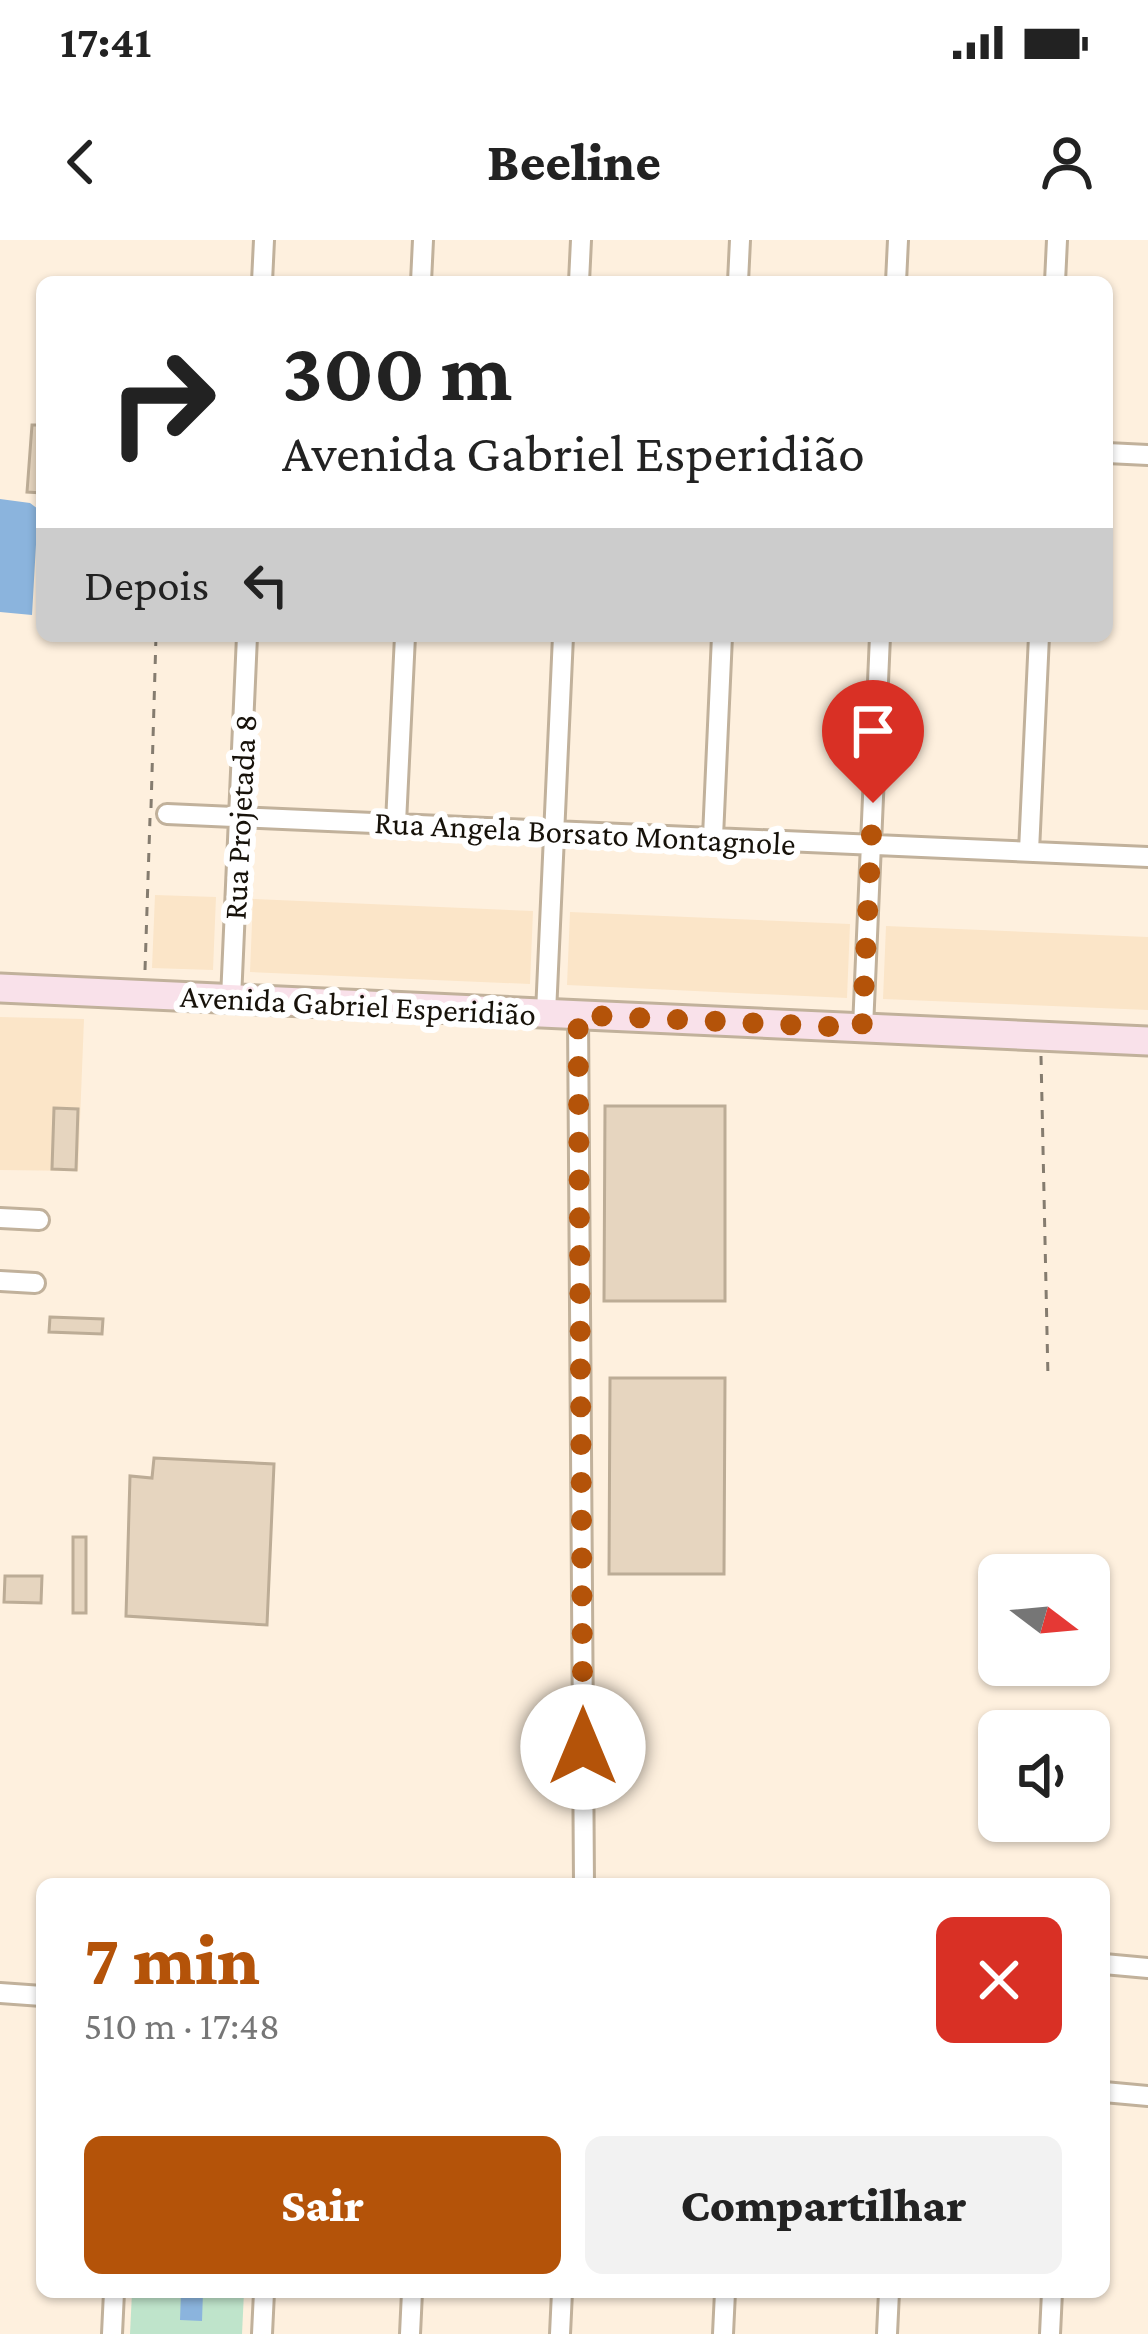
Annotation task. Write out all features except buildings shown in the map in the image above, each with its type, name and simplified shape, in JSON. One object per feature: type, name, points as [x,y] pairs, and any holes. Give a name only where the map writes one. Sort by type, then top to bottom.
[{"type":"main road","name":"Avenida Gabriel Esperidião","points":[[0,988],[1148,1042]]},
{"type":"street","points":[[262,276],[264,240]]},
{"type":"street","points":[[421,276],[423,240]]},
{"type":"street","points":[[579,276],[581,240]]},
{"type":"street","points":[[738,276],[740,240]]},
{"type":"street","points":[[896,276],[898,240]]},
{"type":"street","points":[[1055,276],[1057,240]]},
{"type":"street","points":[[1113,453],[1148,454]]},
{"type":"street","name":"Rua Projetada 8","points":[[231,999],[247,642]]},
{"type":"street","points":[[396,823],[405,642]]},
{"type":"street","points":[[546,1013],[563,642]]},
{"type":"street","points":[[713,837],[722,642]]},
{"type":"street","points":[[862,1028],[880,642]]},
{"type":"street","points":[[1029,851],[1039,642]]},
{"type":"street","name":"Rua Angela Borsato Montagnole","points":[[166,814],[1148,857]]},
{"type":"street","points":[[578,1015],[584,1878]]},
{"type":"street","points":[[0,1218],[39,1220]]},
{"type":"street","points":[[0,1281],[35,1283]]},
{"type":"street","points":[[1110,1965],[1148,1968]]},
{"type":"street","points":[[0,1993],[36,1996]]},
{"type":"street","points":[[1110,2093],[1148,2096]]},
{"type":"street","points":[[112,2334],[114,2298]]},
{"type":"street","points":[[262,2334],[265,2298]]},
{"type":"street","points":[[410,2334],[412,2298]]},
{"type":"street","points":[[560,2334],[562,2298]]},
{"type":"street","points":[[723,2334],[725,2298]]},
{"type":"street","points":[[886,2334],[889,2298]]},
{"type":"street","points":[[1050,2334],[1052,2298]]},
{"type":"path","points":[[1040,1036],[1048,1378]]},
{"type":"shaded area","points":[[155,895],[216,897],[213,970],[152,968]]},
{"type":"shaded area","points":[[253,899],[533,911],[530,984],[250,972]]},
{"type":"shaded area","points":[[570,912],[850,924],[847,998],[567,985]]},
{"type":"shaded area","points":[[886,926],[1148,937],[1148,1010],[883,999]]},
{"type":"shaded area","points":[[0,1017],[84,1019],[78,1171],[0,1170]]},
{"type":"green space","points":[[132,2298],[244,2298],[242,2334],[130,2334]]},
{"type":"water","points":[[0,499],[30,503],[36,508],[32,615],[0,612]]},
{"type":"water","points":[[181,2298],[203,2298],[202,2321],[180,2320]]},
{"type":"route","points":[[583,1747],[578,1015],[862,1028],[873,803]]}]
